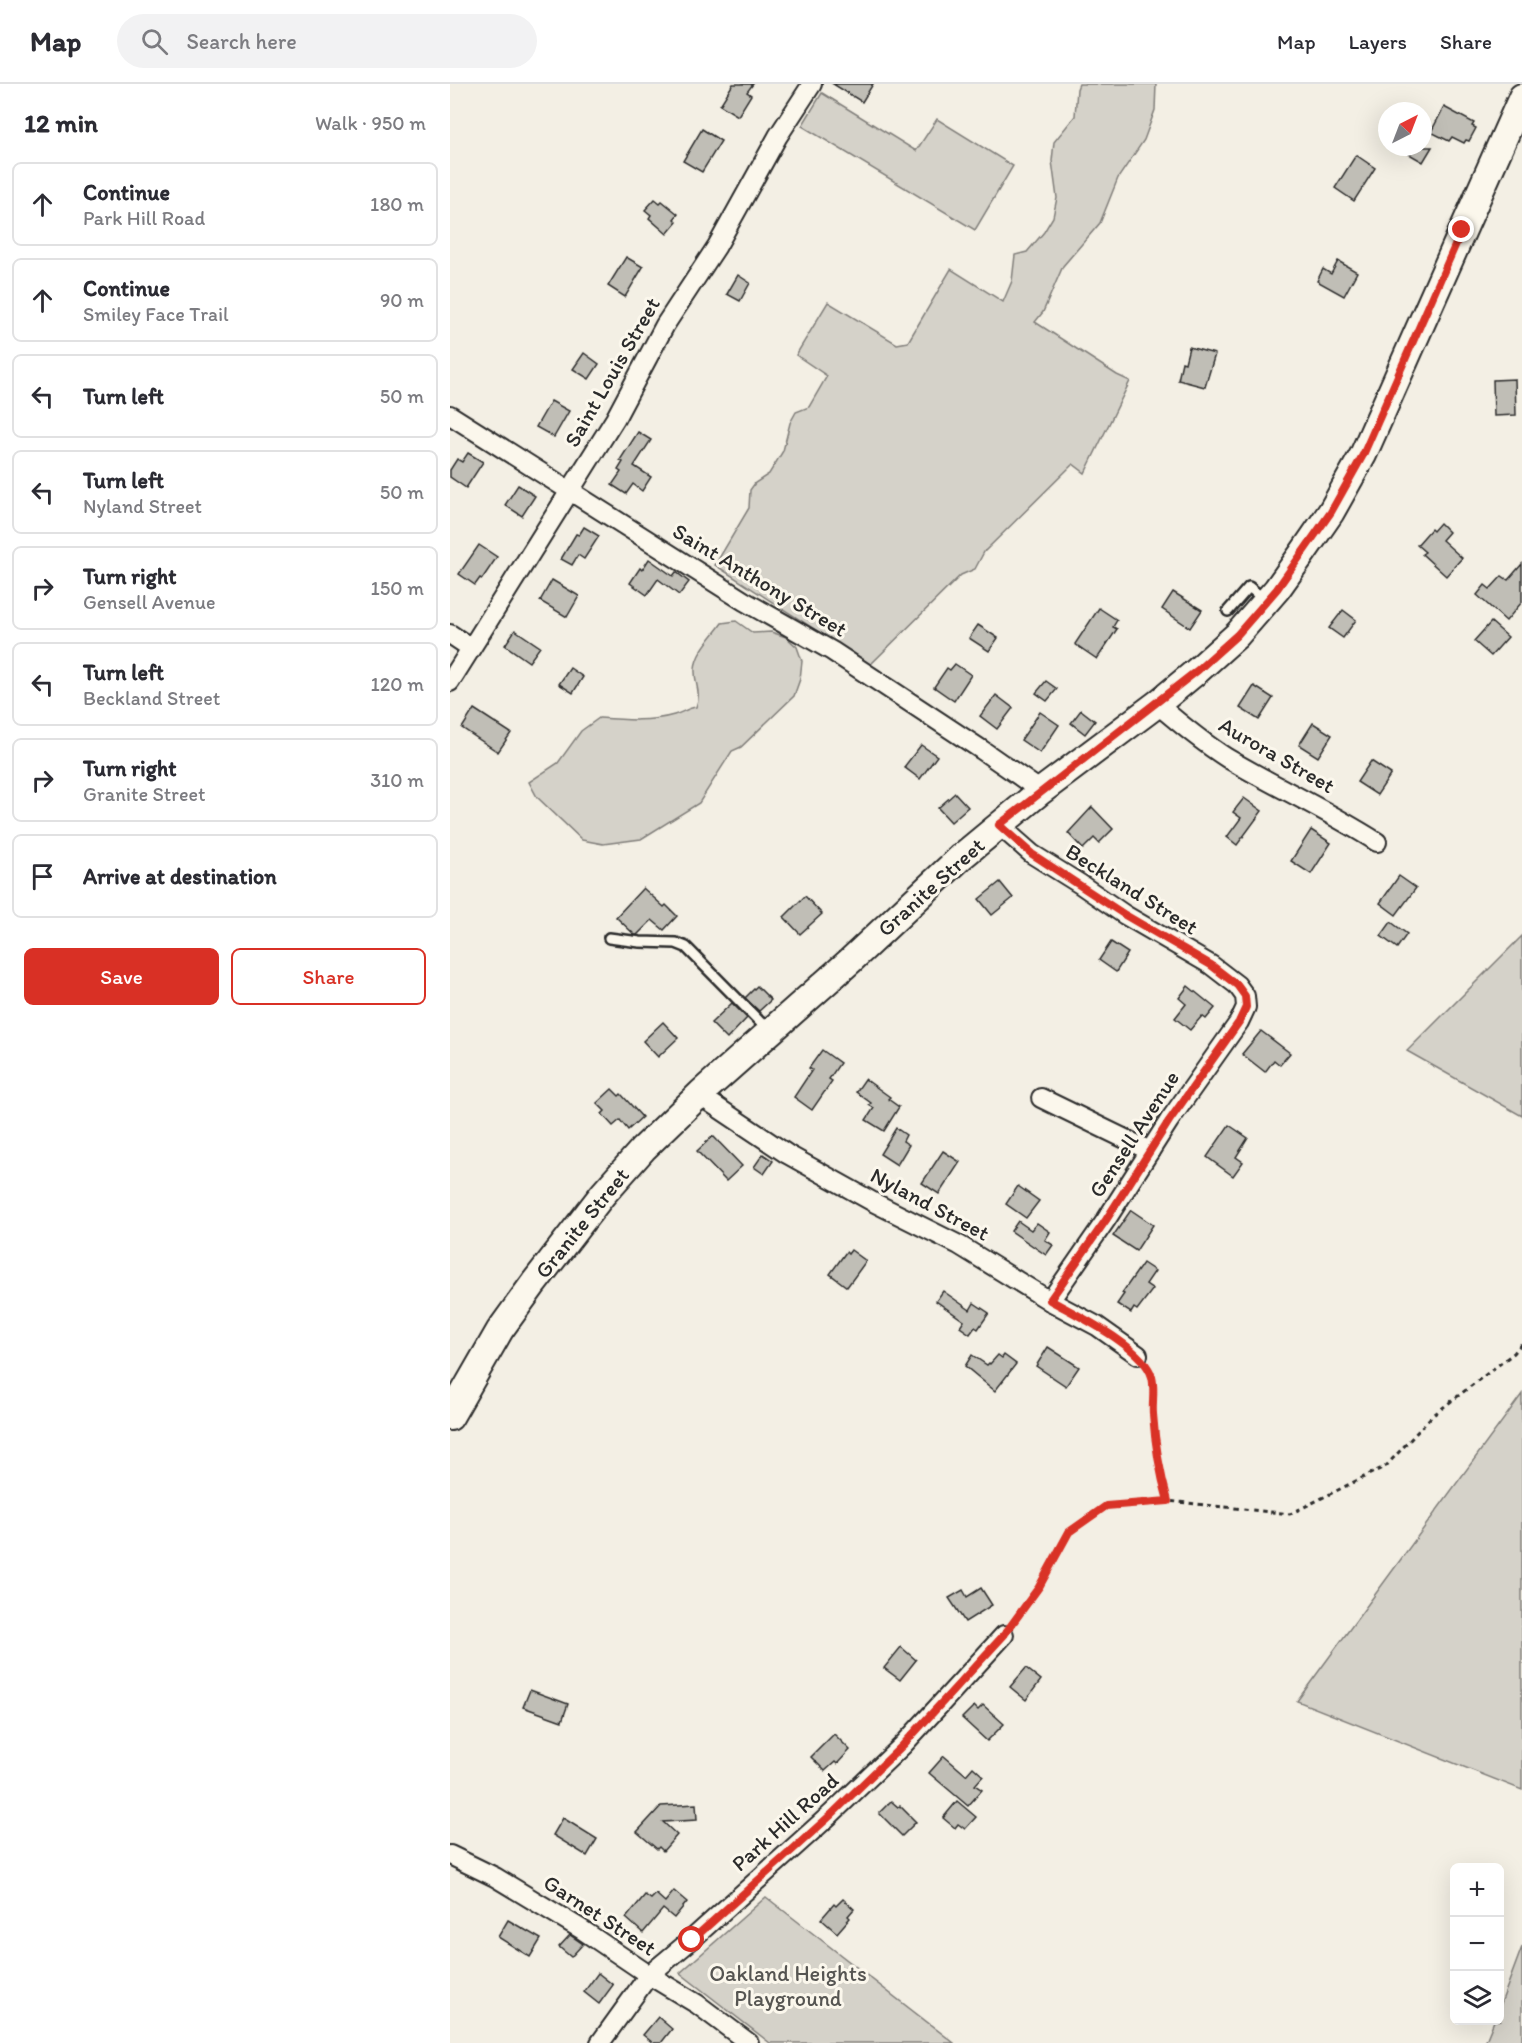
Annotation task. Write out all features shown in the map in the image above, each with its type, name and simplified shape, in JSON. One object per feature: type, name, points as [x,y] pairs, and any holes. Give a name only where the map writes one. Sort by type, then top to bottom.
[{"type":"street","name":"Saint Louis Street","points":[[450,682],[615,419],[665,325],[717,246],[778,136],[812,84]]},
{"type":"street","name":"Granite Street","points":[[450,1417],[500,1330],[603,1194],[636,1156],[699,1095],[961,857],[1041,791],[1157,704],[1198,670],[1237,635],[1267,602],[1331,512],[1363,455],[1522,97]]},
{"type":"street","name":"Saint Anthony Street","points":[[450,415],[744,601],[832,651],[1041,791]]},
{"type":"street","points":[[450,634],[471,648]]},
{"type":"street","name":"Aurora Street","points":[[1157,704],[1189,731],[1226,757],[1377,842]]},
{"type":"street","name":"Beckland Street","points":[[999,825],[1032,854],[1135,921],[1211,965],[1241,990]]},
{"type":"street","name":"Gensell Avenue","points":[[1050,1300],[1239,1022],[1246,1007],[1245,996],[1241,990]]},
{"type":"street","name":"Nyland Street","points":[[699,1095],[787,1154],[875,1203],[959,1245],[1097,1326],[1138,1355]]},
{"type":"street","points":[[1041,1098],[1150,1151]]},
{"type":"street","name":"Park Hill Road","points":[[600,2043],[649,1975],[692,1940],[831,1815],[903,1745],[1004,1635]]},
{"type":"street","name":"Garnet Street","points":[[450,1855],[495,1877],[581,1929],[697,2004],[749,2043]]},
{"type":"lane","points":[[1228,611],[1249,587],[1267,602]]},
{"type":"lane","points":[[609,938],[676,943],[686,947],[770,1032]]},
{"type":"path","points":[[1004,1635],[1039,1587],[1069,1532],[1106,1506],[1168,1501],[1290,1514],[1386,1466],[1432,1416],[1514,1353],[1522,1343]]},
{"type":"path","points":[[1514,1353],[1522,1356]]},
{"type":"path","points":[[1138,1355],[1152,1376],[1156,1443],[1161,1477],[1168,1501]]},
{"type":"green space","points":[[1079,84],[1156,84],[1155,110],[1144,140],[1118,178],[1100,223],[1063,266],[1043,312],[1035,322],[1130,381],[1085,473],[1073,464],[984,552],[975,569],[961,575],[870,665],[715,565],[749,508],[750,490],[755,483],[769,474],[783,451],[790,423],[796,412],[809,407],[827,376],[796,355],[828,302],[897,344],[908,342],[951,269],[1003,302],[1012,281],[1015,255],[1027,252],[1053,217],[1057,198],[1052,161],[1054,142],[1075,116]]},
{"type":"green space","points":[[822,93],[916,151],[937,119],[1013,166],[975,230],[802,126]]},
{"type":"green space","points":[[736,621],[753,633],[771,632],[786,637],[797,647],[802,661],[800,679],[794,696],[741,747],[732,751],[699,803],[641,839],[603,844],[582,840],[537,797],[529,782],[558,763],[581,731],[599,718],[656,719],[696,707],[698,692],[695,669],[698,656],[722,623]]},
{"type":"green space","points":[[1522,936],[1522,1116],[1407,1051]]},
{"type":"green space","points":[[1522,1394],[1522,1790],[1297,1701]]},
{"type":"green space","name":"Oakland Heights Playground","points":[[766,1897],[954,2043],[770,2043],[680,1973]]},
{"type":"green space","points":[[1522,1947],[1522,2043],[1485,2043],[1492,2025],[1504,2025],[1504,1995]]},
{"type":"building","points":[[733,84],[753,84],[747,92],[751,95],[738,116],[720,105]]},
{"type":"building","points":[[833,84],[873,84],[862,102]]},
{"type":"building","points":[[1444,107],[1474,123],[1472,126],[1476,128],[1469,141],[1466,140],[1464,143],[1452,137],[1449,141],[1432,132]]},
{"type":"building","points":[[702,129],[721,141],[702,172],[683,161]]},
{"type":"building","points":[[1356,155],[1375,168],[1354,201],[1335,188]]},
{"type":"building","points":[[1413,156],[1427,156],[1423,162]]},
{"type":"building","points":[[655,199],[660,203],[662,201],[678,214],[674,219],[677,222],[667,234],[649,218],[651,215],[645,210]]},
{"type":"building","points":[[626,257],[643,267],[625,297],[608,286]]},
{"type":"building","points":[[1338,261],[1357,272],[1344,296],[1317,281],[1323,269],[1331,274]]},
{"type":"building","points":[[738,275],[750,283],[740,301],[727,294]]},
{"type":"building","points":[[1189,347],[1215,354],[1205,387],[1178,380],[1182,362],[1185,363]]},
{"type":"building","points":[[584,353],[599,364],[589,379],[573,369]]},
{"type":"building","points":[[1515,379],[1516,415],[1494,416],[1493,380]]},
{"type":"building","points":[[551,401],[569,411],[554,437],[536,427]]},
{"type":"building","points":[[638,432],[651,440],[634,466],[651,477],[642,491],[633,484],[626,494],[612,485],[621,472],[618,470],[623,462],[620,460]]},
{"type":"building","points":[[468,453],[483,462],[466,488],[450,477],[450,470],[457,459],[462,462]]},
{"type":"building","points":[[518,485],[535,496],[522,516],[505,505]]},
{"type":"building","points":[[1440,523],[1449,532],[1442,540],[1462,558],[1446,576],[1422,554],[1425,552],[1417,545],[1431,529],[1433,531]]},
{"type":"building","points":[[584,527],[599,536],[584,559],[578,555],[572,565],[561,559],[576,534],[579,535]]},
{"type":"building","points":[[479,545],[497,557],[475,585],[459,574]]},
{"type":"building","points":[[649,559],[673,576],[676,572],[689,582],[679,595],[658,579],[647,595],[630,583]]},
{"type":"building","points":[[1522,564],[1522,602],[1506,621],[1477,595],[1485,585],[1490,589],[1502,576],[1508,580]]},
{"type":"building","points":[[552,580],[579,596],[567,617],[540,601]]},
{"type":"building","points":[[1173,592],[1202,610],[1190,628],[1162,609]]},
{"type":"building","points":[[1099,608],[1117,620],[1113,627],[1117,629],[1097,659],[1075,644]]},
{"type":"building","points":[[1343,610],[1356,620],[1343,638],[1329,628]]},
{"type":"building","points":[[1491,622],[1508,637],[1491,656],[1474,641]]},
{"type":"building","points":[[978,625],[998,638],[989,651],[969,638]]},
{"type":"building","points":[[515,630],[540,647],[529,662],[505,645]]},
{"type":"building","points":[[955,664],[971,675],[954,701],[934,687],[947,668],[950,670]]},
{"type":"building","points":[[570,668],[583,677],[573,693],[559,684]]},
{"type":"building","points":[[1046,681],[1057,689],[1047,701],[1036,693]]},
{"type":"building","points":[[1254,686],[1273,698],[1259,720],[1240,708]]},
{"type":"building","points":[[996,695],[1013,708],[997,729],[980,716]]},
{"type":"building","points":[[474,709],[511,733],[498,752],[462,728]]},
{"type":"building","points":[[1081,710],[1095,721],[1085,734],[1071,723]]},
{"type":"building","points":[[1040,712],[1059,725],[1040,753],[1021,740]]},
{"type":"building","points":[[1313,723],[1332,735],[1318,757],[1299,745]]},
{"type":"building","points":[[921,745],[937,756],[920,779],[904,767]]},
{"type":"building","points":[[1371,761],[1391,774],[1377,795],[1357,782]]},
{"type":"building","points":[[955,793],[968,807],[951,822],[938,808]]},
{"type":"building","points":[[1244,798],[1262,811],[1237,845],[1227,837],[1241,818],[1233,812]]},
{"type":"building","points":[[1092,807],[1113,829],[1099,843],[1094,838],[1083,849],[1068,833]]},
{"type":"building","points":[[1311,830],[1331,843],[1311,874],[1291,861]]},
{"type":"building","points":[[1399,876],[1416,888],[1396,915],[1380,903]]},
{"type":"building","points":[[1000,882],[1013,898],[992,915],[979,899]]},
{"type":"building","points":[[643,888],[677,916],[664,930],[652,920],[635,935],[616,917]]},
{"type":"building","points":[[805,896],[822,914],[800,934],[784,917]]},
{"type":"building","points":[[1391,922],[1407,934],[1397,948],[1381,936]]},
{"type":"building","points":[[1111,942],[1128,953],[1116,972],[1099,960]]},
{"type":"building","points":[[757,986],[771,1000],[759,1011],[745,998]]},
{"type":"building","points":[[1188,986],[1215,1008],[1206,1019],[1202,1016],[1190,1030],[1175,1018],[1186,1004],[1179,998]]},
{"type":"building","points":[[732,1003],[747,1018],[727,1039],[711,1023]]},
{"type":"building","points":[[663,1022],[678,1038],[658,1057],[643,1041]]},
{"type":"building","points":[[1261,1031],[1290,1053],[1280,1065],[1274,1060],[1265,1072],[1242,1054]]},
{"type":"building","points":[[822,1050],[840,1063],[829,1079],[832,1081],[812,1110],[794,1097],[812,1070],[809,1068]]},
{"type":"building","points":[[865,1079],[890,1097],[888,1099],[899,1107],[884,1131],[866,1120],[874,1108],[856,1092]]},
{"type":"building","points":[[612,1089],[619,1096],[621,1094],[642,1117],[628,1130],[620,1120],[613,1126],[602,1114],[605,1111],[597,1103]]},
{"type":"building","points":[[1229,1125],[1248,1138],[1236,1157],[1243,1162],[1233,1176],[1207,1157]]},
{"type":"building","points":[[896,1128],[906,1135],[903,1141],[909,1145],[897,1165],[880,1154]]},
{"type":"building","points":[[713,1136],[742,1166],[726,1181],[697,1151]]},
{"type":"building","points":[[943,1151],[960,1162],[939,1194],[922,1183]]},
{"type":"building","points":[[763,1154],[773,1161],[764,1174],[754,1167]]},
{"type":"building","points":[[1018,1186],[1039,1201],[1026,1218],[1006,1204]]},
{"type":"building","points":[[1131,1210],[1153,1225],[1136,1251],[1113,1236]]},
{"type":"building","points":[[1018,1221],[1031,1230],[1037,1223],[1050,1232],[1045,1240],[1053,1245],[1046,1255],[1011,1231]]},
{"type":"building","points":[[851,1250],[866,1261],[847,1287],[830,1274],[846,1252],[848,1254]]},
{"type":"building","points":[[1143,1263],[1155,1271],[1146,1284],[1153,1289],[1137,1310],[1134,1308],[1131,1313],[1117,1304]]},
{"type":"building","points":[[943,1291],[970,1310],[974,1303],[989,1313],[978,1329],[975,1327],[970,1334],[960,1327],[964,1321],[936,1301]]},
{"type":"building","points":[[1048,1347],[1079,1367],[1066,1386],[1036,1366]]},
{"type":"building","points":[[972,1355],[987,1365],[998,1355],[1002,1358],[1004,1355],[1016,1364],[995,1391],[965,1366]]},
{"type":"building","points":[[981,1588],[992,1605],[965,1622],[949,1598],[963,1590],[967,1597]]},
{"type":"building","points":[[901,1647],[916,1660],[900,1680],[884,1668]]},
{"type":"building","points":[[1026,1668],[1041,1680],[1026,1700],[1010,1687]]},
{"type":"building","points":[[530,1690],[568,1704],[562,1721],[523,1707]]},
{"type":"building","points":[[983,1705],[1004,1724],[987,1741],[962,1718],[974,1706],[978,1710]]},
{"type":"building","points":[[834,1734],[850,1750],[837,1764],[835,1762],[825,1771],[811,1757]]},
{"type":"building","points":[[944,1756],[966,1775],[973,1767],[983,1776],[975,1785],[982,1790],[968,1806],[929,1773]]},
{"type":"building","points":[[891,1801],[898,1807],[900,1806],[916,1822],[902,1836],[879,1813]]},
{"type":"building","points":[[957,1801],[976,1817],[965,1829],[958,1824],[955,1828],[943,1818]]},
{"type":"building","points":[[696,1804],[697,1820],[663,1822],[677,1835],[663,1851],[659,1847],[657,1849],[637,1832],[661,1806]]},
{"type":"building","points":[[563,1818],[597,1839],[587,1856],[553,1835]]},
{"type":"building","points":[[674,1891],[687,1902],[674,1918],[663,1909],[643,1933],[626,1918],[645,1895],[651,1899],[656,1894],[665,1902]]},
{"type":"building","points":[[843,1899],[854,1909],[848,1916],[850,1918],[837,1933],[821,1919],[834,1904],[836,1906]]},
{"type":"building","points":[[508,1920],[541,1939],[530,1957],[498,1937]]},
{"type":"building","points":[[570,1935],[583,1944],[571,1957],[559,1947]]},
{"type":"building","points":[[598,1973],[613,1985],[599,2004],[584,1992]]},
{"type":"building","points":[[658,2017],[672,2029],[661,2043],[653,2043],[643,2035]]},
{"type":"route","points":[[692,1940],[831,1815],[903,1745],[1004,1635],[1039,1587],[1069,1532],[1106,1506],[1168,1501],[1161,1477],[1156,1443],[1152,1376],[1138,1355],[1097,1326],[1050,1300],[1106,1220],[1169,1121],[1239,1022],[1246,1007],[1245,996],[1237,985],[1211,965],[1173,945],[1032,854],[999,825],[1198,670],[1237,635],[1277,589],[1331,512],[1363,455],[1462,230]]}]
